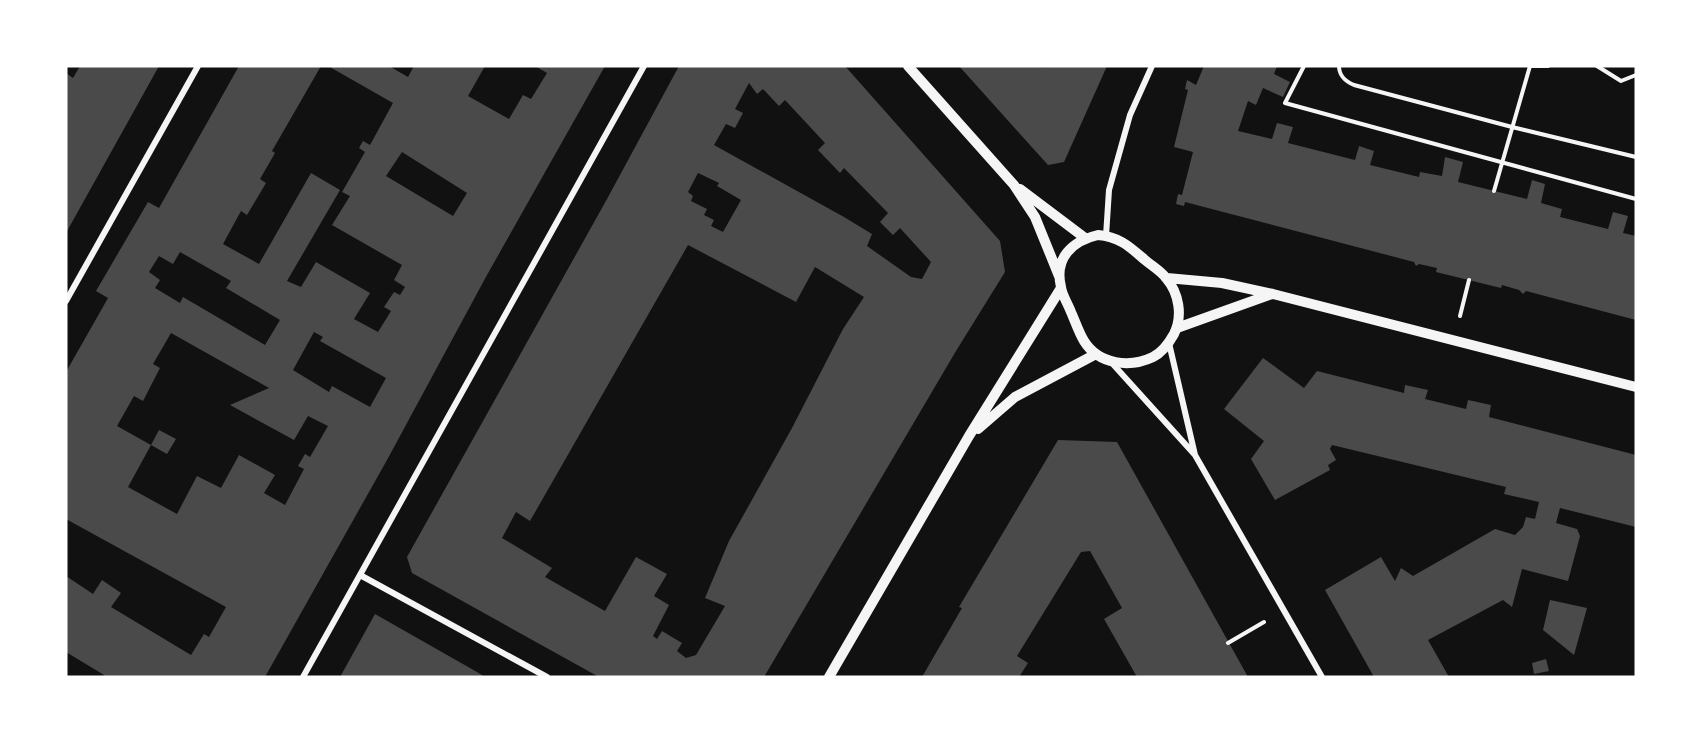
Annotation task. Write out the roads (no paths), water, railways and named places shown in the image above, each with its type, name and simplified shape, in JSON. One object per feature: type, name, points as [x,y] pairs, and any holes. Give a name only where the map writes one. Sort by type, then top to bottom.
[{"type":"street","points":[[66,301],[198,66]]},
{"type":"street","points":[[303,677],[644,66]]},
{"type":"street","points":[[829,677],[1060,283],[1061,266],[1072,246],[1085,238],[1098,235],[1113,237],[1126,243],[1167,278],[1176,296],[1179,312],[1177,328],[1169,343],[1158,354],[1143,362],[1127,364],[1111,361],[1096,354],[1084,342],[1060,283],[1035,217],[1014,185],[908,66]]},
{"type":"street","points":[[1106,236],[1109,190],[1130,115],[1152,66]]},
{"type":"street","points":[[1014,185],[1085,238]]},
{"type":"street","points":[[1167,278],[1222,283],[1273,294],[1636,387]]},
{"type":"street","points":[[1177,328],[1273,294]]},
{"type":"street","points":[[1169,343],[1195,455]]},
{"type":"street","points":[[969,436],[1015,397],[1096,354]]},
{"type":"street","points":[[1111,361],[1195,455],[1322,677]]},
{"type":"street","points":[[360,575],[547,677]]}]
